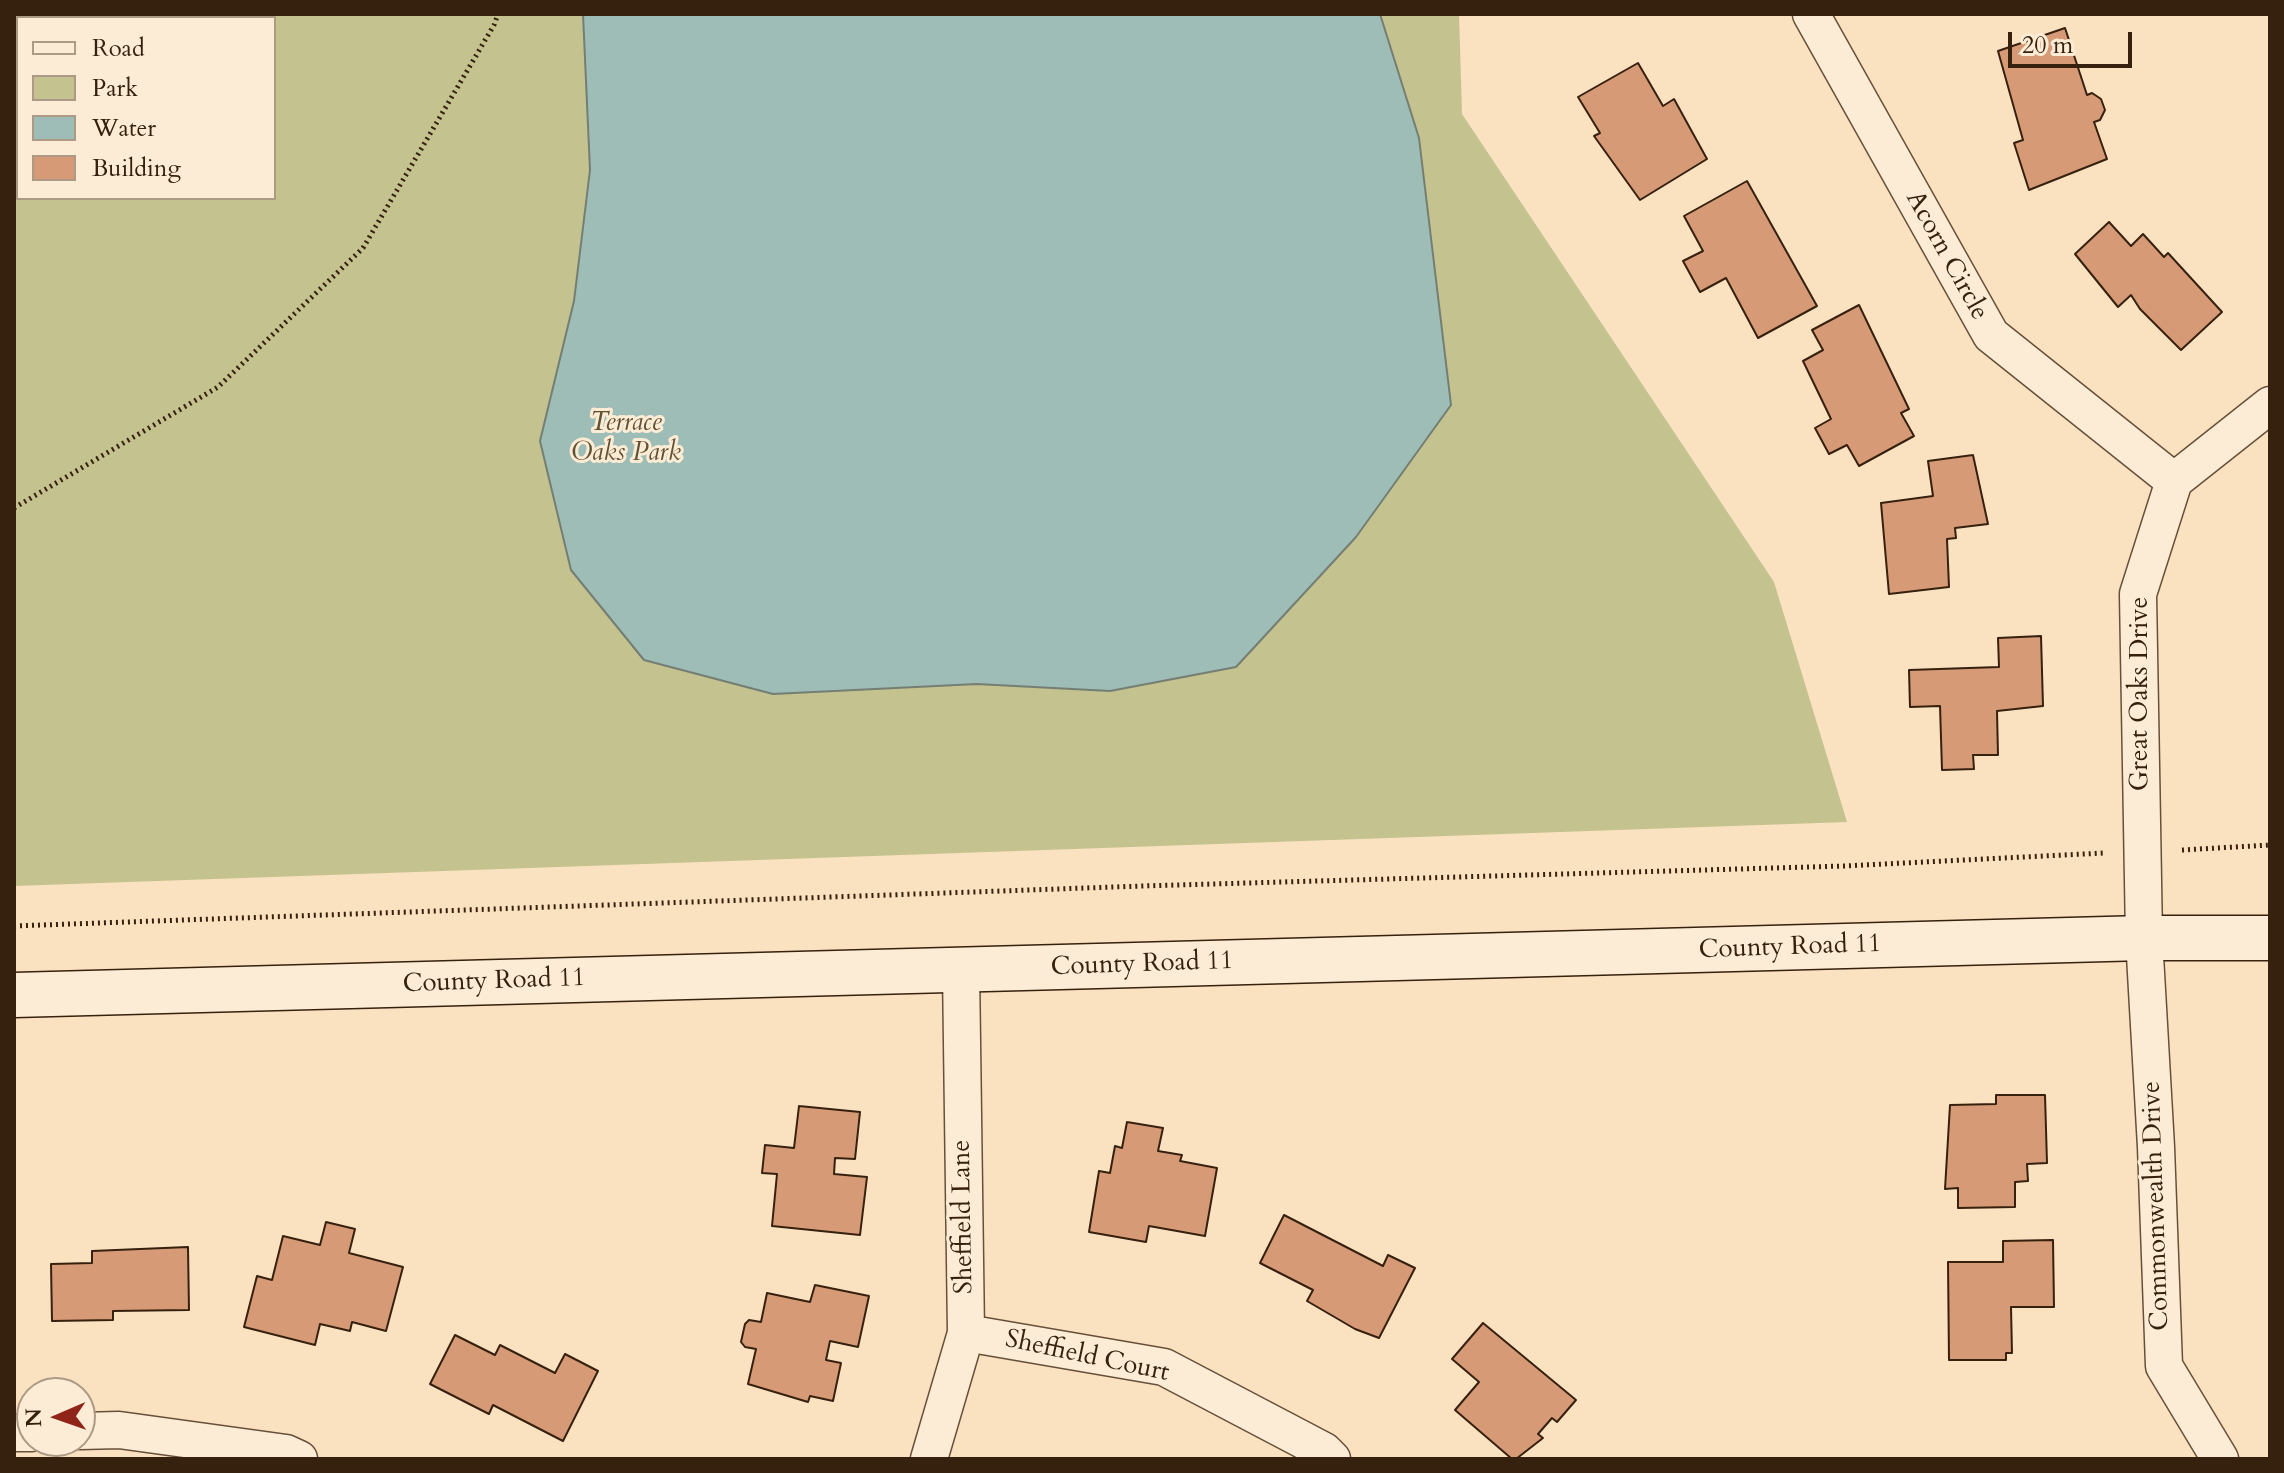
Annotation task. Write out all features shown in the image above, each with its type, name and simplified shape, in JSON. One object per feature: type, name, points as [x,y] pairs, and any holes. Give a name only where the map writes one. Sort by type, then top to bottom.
[{"type":"street","name":"Acorn Circle","points":[[1811,14],[1991,335],[2174,481]]},
{"type":"street","points":[[2174,481],[2270,405]]},
{"type":"street","name":"Great Oaks Drive","points":[[2144,938],[2138,594],[2174,481]]},
{"type":"street","name":"County Road 11","points":[[14,995],[2144,938],[2270,938]]},
{"type":"street","name":"Commonwealth Drive","points":[[2144,938],[2164,1366],[2220,1459]]},
{"type":"street","name":"Sheffield Lane","points":[[929,1459],[966,1333],[961,970]]},
{"type":"street","name":"Sheffield Court","points":[[966,1333],[1164,1367],[1324,1451],[1332,1459]]},
{"type":"street","points":[[96,1431],[119,1430],[286,1453],[299,1459]]},
{"type":"path","points":[[14,508],[218,387],[363,248],[498,14]]},
{"type":"path","points":[[14,926],[1142,886],[1844,866],[2270,845]]},
{"type":"green space","name":"Terrace Oaks Park","points":[[14,14],[1459,14],[1462,114],[1774,582],[1847,822],[14,886]]},
{"type":"water","points":[[583,14],[1380,14],[1419,138],[1451,405],[1356,537],[1236,667],[1110,691],[977,684],[773,694],[644,660],[571,570],[540,441],[574,301],[590,170]]},
{"type":"building","points":[[2065,28],[2087,95],[2092,93],[2101,99],[2105,110],[2100,120],[2094,122],[2107,159],[2029,190],[2014,143],[2023,140],[1998,51]]},
{"type":"building","points":[[1638,63],[1663,106],[1674,99],[1707,159],[1640,200],[1594,136],[1600,133],[1578,97]]},
{"type":"building","points":[[1747,181],[1817,306],[1758,338],[1726,278],[1700,292],[1683,261],[1703,251],[1684,216]]},
{"type":"building","points":[[2109,222],[2131,246],[2143,234],[2164,257],[2168,253],[2222,312],[2181,350],[2140,309],[2131,295],[2118,307],[2075,254]]},
{"type":"building","points":[[1859,305],[1909,409],[1901,413],[1914,436],[1859,466],[1847,445],[1829,454],[1815,428],[1831,419],[1803,361],[1823,350],[1812,330]]},
{"type":"building","points":[[1973,455],[1988,524],[1955,528],[1956,538],[1947,539],[1949,587],[1889,594],[1881,503],[1933,496],[1928,461]]},
{"type":"building","points":[[2041,636],[2043,706],[1997,711],[1998,755],[1973,755],[1974,769],[1942,770],[1940,706],[1910,707],[1909,670],[1999,667],[1998,638]]},
{"type":"building","points":[[1996,1095],[2045,1095],[2047,1163],[2027,1164],[2028,1181],[2015,1182],[2015,1207],[1958,1208],[1958,1188],[1945,1189],[1950,1105],[1996,1104]]},
{"type":"building","points":[[799,1106],[860,1112],[855,1159],[835,1158],[834,1174],[867,1177],[860,1235],[772,1226],[777,1174],[762,1173],[765,1145],[794,1148]]},
{"type":"building","points":[[1127,1122],[1163,1128],[1158,1151],[1182,1155],[1180,1161],[1217,1168],[1205,1236],[1149,1226],[1146,1242],[1089,1232],[1099,1171],[1110,1173],[1115,1146],[1122,1148]]},
{"type":"building","points":[[1284,1215],[1383,1266],[1388,1255],[1415,1268],[1379,1338],[1355,1329],[1307,1301],[1313,1290],[1260,1263]]},
{"type":"building","points":[[326,1222],[355,1229],[349,1253],[403,1267],[386,1331],[352,1322],[350,1331],[320,1324],[315,1345],[244,1327],[257,1276],[272,1280],[283,1236],[320,1245]]},
{"type":"building","points":[[2053,1240],[2054,1307],[2011,1307],[2012,1353],[2006,1353],[2006,1360],[1949,1360],[1948,1262],[2003,1262],[2003,1241]]},
{"type":"building","points":[[188,1247],[189,1310],[113,1311],[113,1320],[52,1321],[51,1264],[92,1263],[92,1251]]},
{"type":"building","points":[[815,1285],[869,1296],[858,1347],[830,1341],[826,1360],[841,1363],[833,1401],[810,1396],[808,1402],[748,1384],[756,1349],[745,1347],[741,1342],[745,1324],[749,1320],[761,1322],[767,1293],[810,1302]]},
{"type":"building","points":[[1483,1323],[1576,1400],[1557,1422],[1552,1418],[1538,1434],[1543,1438],[1516,1459],[1512,1459],[1455,1410],[1479,1382],[1452,1359]]},
{"type":"building","points":[[455,1335],[495,1355],[500,1345],[555,1373],[565,1354],[598,1371],[563,1441],[493,1405],[489,1414],[430,1384]]}]
